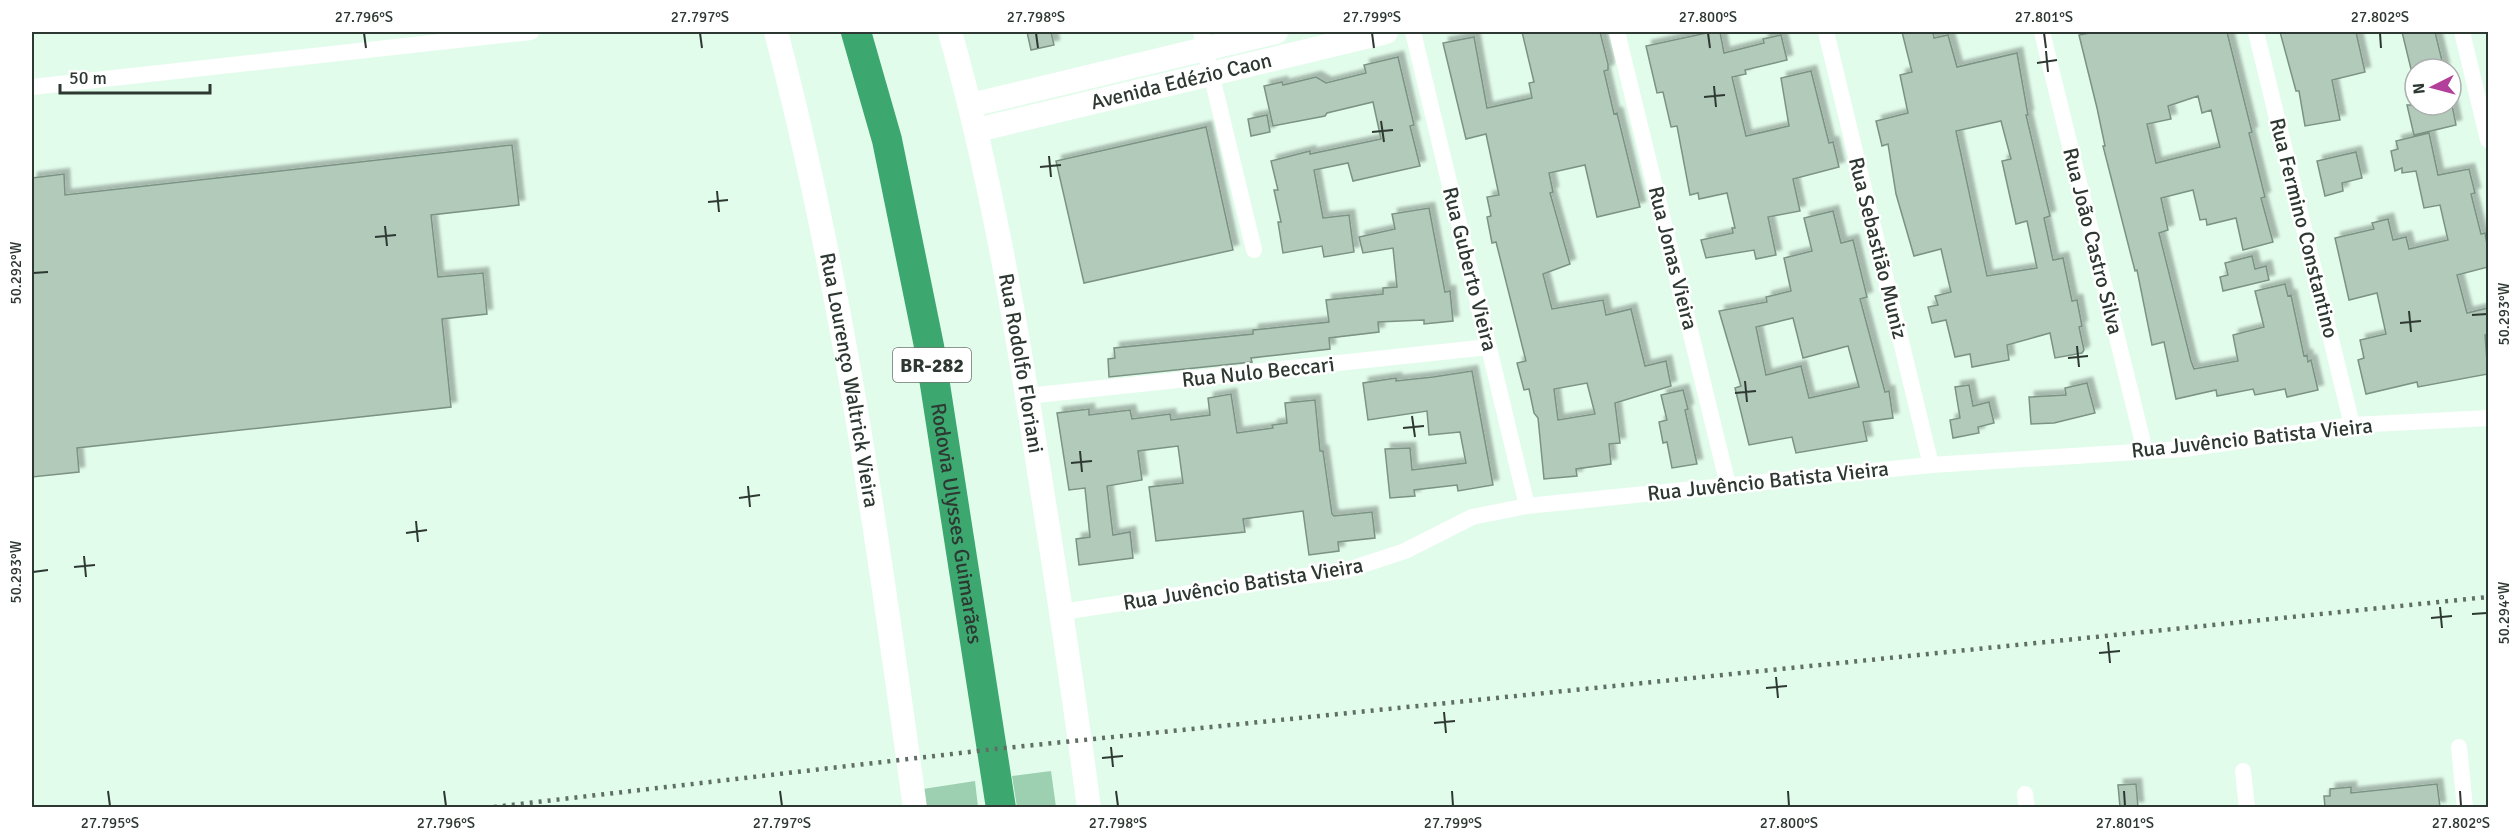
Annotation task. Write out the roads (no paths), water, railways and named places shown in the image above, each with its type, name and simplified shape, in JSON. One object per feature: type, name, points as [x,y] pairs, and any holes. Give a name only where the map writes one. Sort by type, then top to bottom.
[{"type":"highway","name":"Rodovia Ulysses Guimarães","points":[[856,32],[887,140],[914,266],[1000,800]]},
{"type":"main road","name":"Rua Lourenço Waltrick Vieira","points":[[776,32],[827,256],[864,456],[915,807]]},
{"type":"main road","name":"Rua Rodolfo Floriani","points":[[950,32],[977,130],[1028,396],[1088,798]]},
{"type":"main road","name":"Avenida Edézio Caon","points":[[971,105],[1203,40],[1276,32]]},
{"type":"main road","name":"Avenida Edézio Caon","points":[[977,130],[1386,32]]},
{"type":"street","points":[[32,87],[531,32]]},
{"type":"street","name":"Rua Guberto Vieira","points":[[1413,32],[1527,506]]},
{"type":"street","name":"Rua Jonas Vieira","points":[[1617,32],[1728,485]]},
{"type":"street","name":"Rua Sebastião Muniz","points":[[1826,32],[1931,465]]},
{"type":"street","name":"Rua João Castro Silva","points":[[2042,32],[2145,451]]},
{"type":"street","name":"Rua Fermino Constantino","points":[[2256,32],[2352,424]]},
{"type":"street","points":[[2462,32],[2488,140]]},
{"type":"street","points":[[1203,40],[1254,250]]},
{"type":"street","name":"Rua Nulo Beccari","points":[[1028,396],[1489,347]]},
{"type":"street","name":"Rua Juvêncio Batista Vieira","points":[[1061,612],[1347,570],[1375,563],[1405,551],[1472,517],[1527,506],[1931,465],[2206,446],[2352,424],[2488,418]]},
{"type":"street","points":[[2459,747],[2465,807]]},
{"type":"street","points":[[2243,771],[2247,807]]},
{"type":"railway","points":[[485,808],[995,749],[2488,597]]}]
